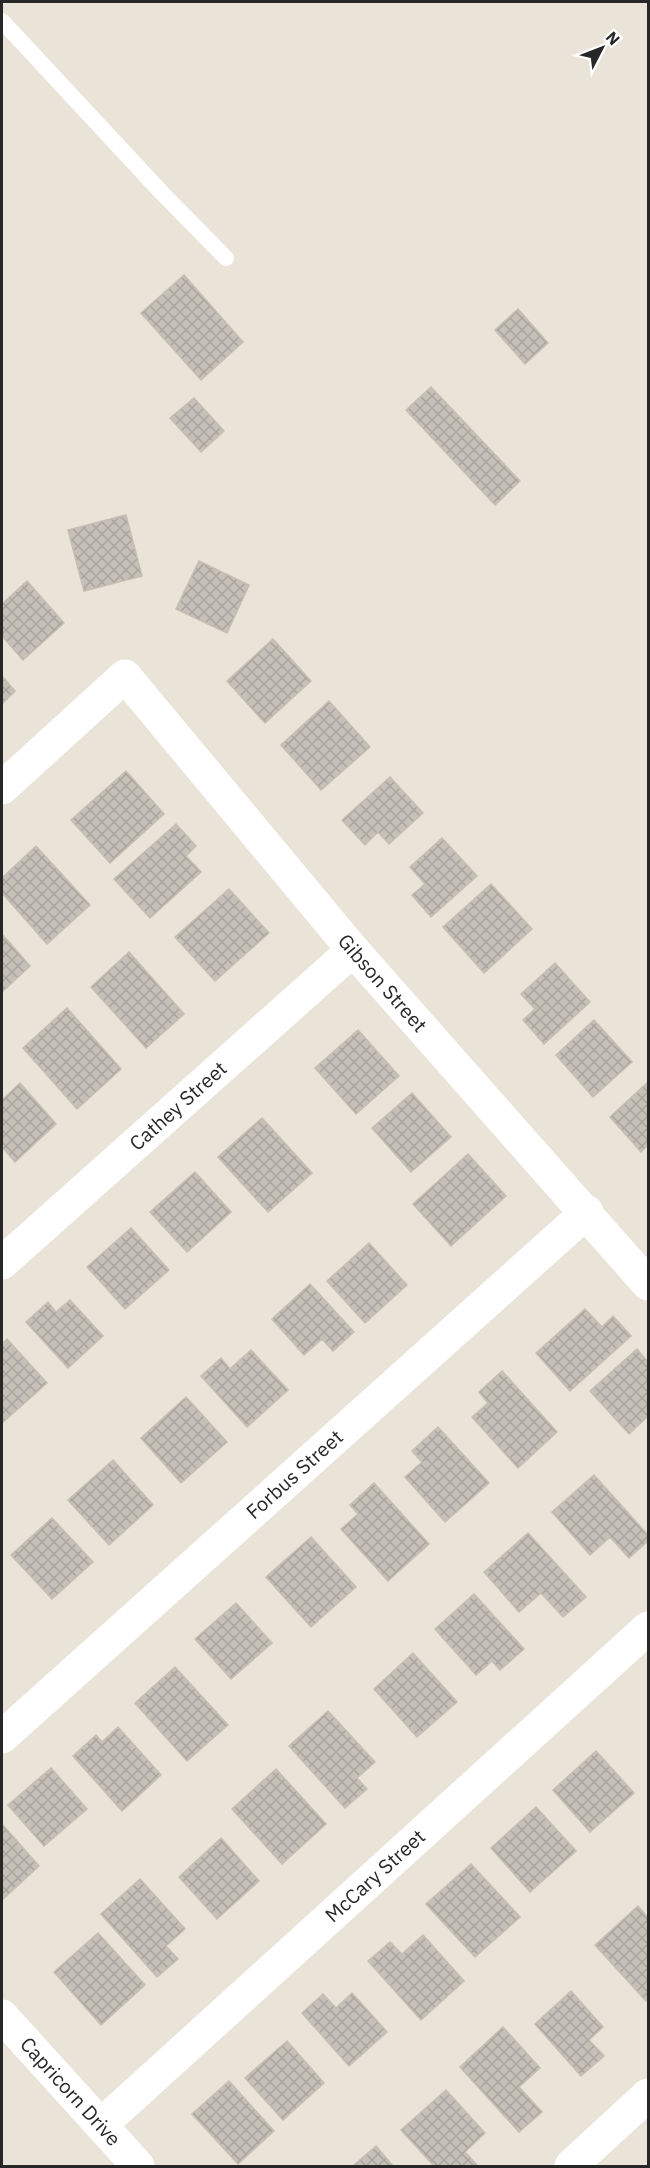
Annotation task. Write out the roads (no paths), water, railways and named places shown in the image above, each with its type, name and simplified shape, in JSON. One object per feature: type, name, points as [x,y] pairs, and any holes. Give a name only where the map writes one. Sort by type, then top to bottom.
[{"type":"street","name":"Gibson Street","points":[[2,788],[125,676],[353,950],[587,1212],[648,1284]]},
{"type":"street","name":"Cathey Street","points":[[2,1263],[353,950]]},
{"type":"street","name":"Forbus Street","points":[[2,1737],[587,1212]]},
{"type":"street","name":"McCary Street","points":[[102,2124],[648,1628]]},
{"type":"street","name":"Capricorn Drive","points":[[2,2016],[138,2166]]},
{"type":"street","points":[[571,2166],[648,2095]]},
{"type":"lane","points":[[2,21],[162,193],[226,258]]}]
